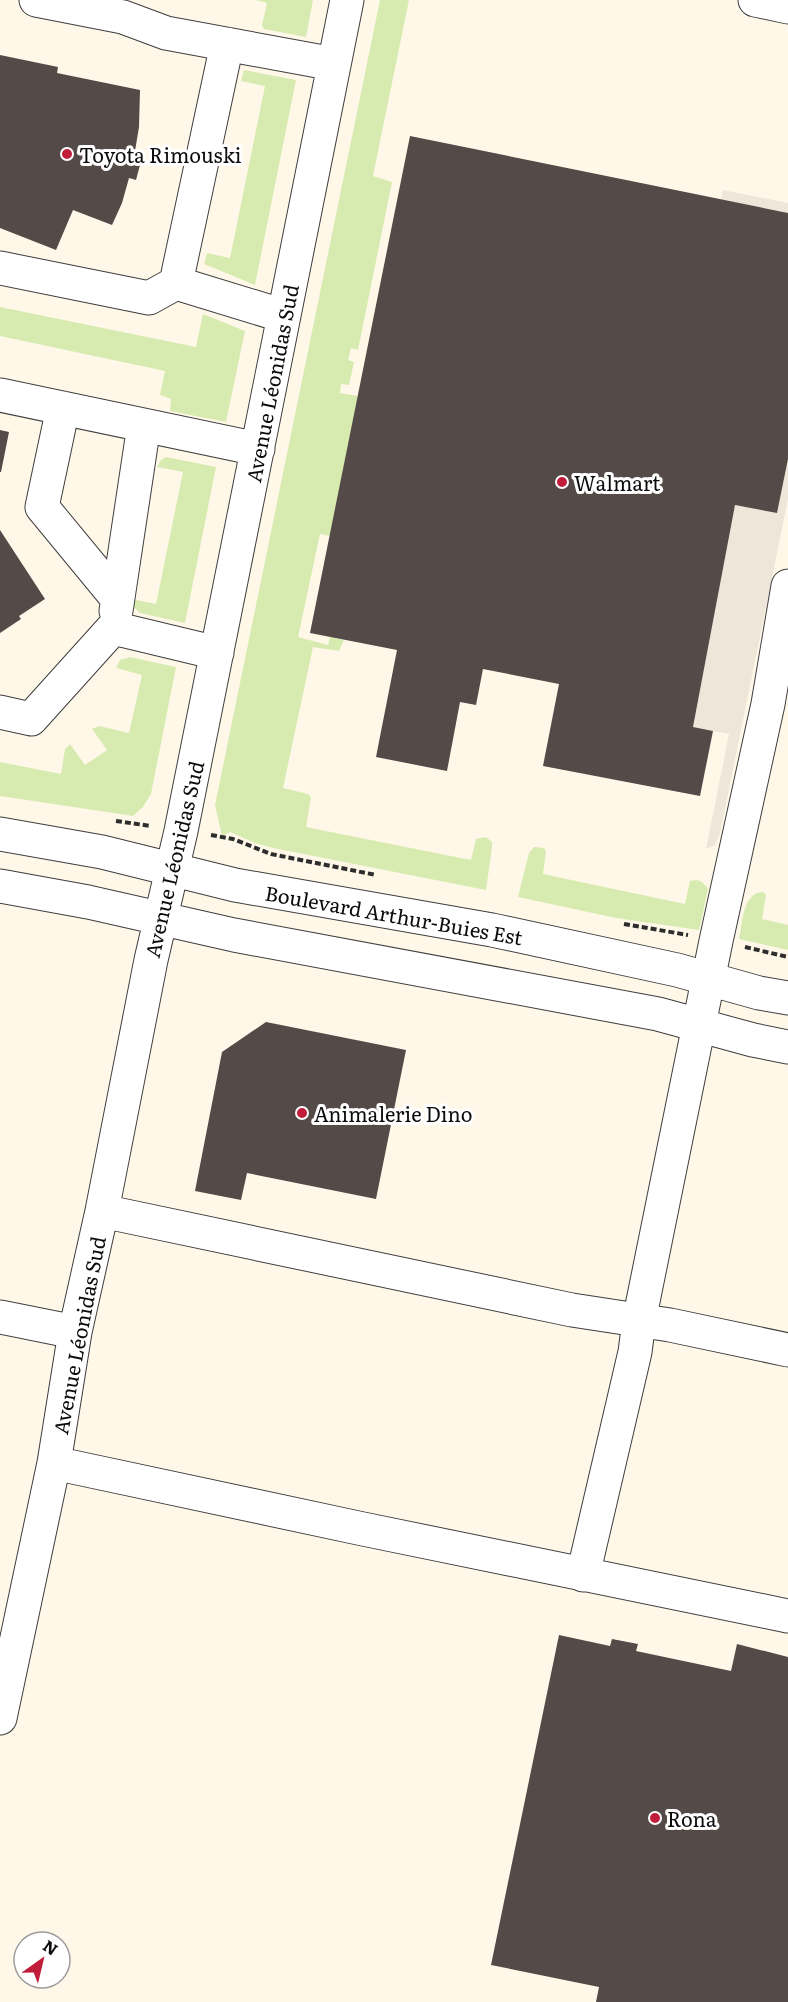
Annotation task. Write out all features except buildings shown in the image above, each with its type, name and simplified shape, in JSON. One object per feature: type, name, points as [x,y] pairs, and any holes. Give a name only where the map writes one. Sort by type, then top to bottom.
[{"type":"street","points":[[36,0],[123,17],[166,33],[334,64]]},
{"type":"street","name":"Avenue Léonidas Sud","points":[[0,1718],[54,1463],[75,1332],[102,1211],[160,919],[182,831],[347,0]]},
{"type":"street","points":[[755,0],[788,7]]},
{"type":"street","points":[[176,283],[226,44]]},
{"type":"street","points":[[0,268],[149,298],[176,283],[284,316]]},
{"type":"street","points":[[0,395],[258,448]]},
{"type":"street","points":[[63,408],[42,507],[115,613],[217,653]]},
{"type":"street","points":[[0,712],[31,719],[115,613],[144,425]]},
{"type":"street","points":[[583,1575],[635,1352],[639,1321],[716,941],[768,704],[788,586]]},
{"type":"street","name":"Boulevard Arthur-Buies Est","points":[[0,834],[102,852],[235,885],[492,930],[709,978],[759,993],[788,998]]},
{"type":"street","points":[[0,886],[88,902],[234,935],[658,1014],[788,1047]]},
{"type":"street","points":[[102,1211],[572,1310],[670,1325],[788,1350]]},
{"type":"street","points":[[0,1317],[75,1332]]},
{"type":"street","points":[[54,1463],[788,1616]]},
{"type":"path","points":[[113,820],[233,839],[271,854],[383,877]]},
{"type":"path","points":[[621,924],[641,926],[788,957]]},
{"type":"green space","points":[[256,0],[313,0],[306,37],[264,29],[262,25],[267,3]]},
{"type":"green space","points":[[380,0],[409,0],[373,176],[392,182],[358,350],[351,348],[348,360],[354,362],[349,385],[341,384],[340,393],[358,396],[330,536],[320,534],[298,637],[328,645],[330,637],[344,640],[339,651],[313,647],[283,788],[308,794],[311,797],[306,827],[471,860],[476,839],[486,837],[492,842],[492,847],[486,890],[273,848],[230,832],[222,836],[215,805]]},
{"type":"green space","points":[[244,70],[296,80],[255,285],[204,264],[207,253],[230,258],[265,86],[241,81]]},
{"type":"green space","points":[[0,307],[196,347],[203,314],[245,331],[226,422],[170,411],[171,399],[160,395],[165,371],[0,336]]},
{"type":"green space","points":[[166,457],[216,467],[185,623],[140,613],[131,605],[131,599],[156,604],[183,472],[157,467]]},
{"type":"green space","points":[[130,657],[176,667],[151,794],[143,807],[133,816],[0,796],[0,762],[61,774],[65,749],[70,744],[85,765],[107,750],[92,729],[99,726],[129,733],[142,675],[116,668],[120,660]]},
{"type":"green space","points":[[534,847],[544,848],[546,851],[543,874],[685,904],[690,881],[700,881],[708,889],[699,930],[616,918],[518,897],[529,853]]},
{"type":"green space","points":[[763,892],[766,895],[762,919],[788,925],[788,950],[739,939],[747,903],[751,897]]},
{"type":"shaded area","points":[[723,190],[788,203],[788,213],[721,199]]},
{"type":"shaded area","points":[[788,459],[788,499],[720,833],[715,845],[706,849],[729,734],[693,727],[735,505],[777,513]]},
{"type":"place","name":"Toyota Rimouski","points":[[67,154]]},
{"type":"place","name":"Walmart","points":[[562,482]]},
{"type":"place","name":"Animalerie Dino","points":[[302,1113]]},
{"type":"place","name":"Rona","points":[[655,1818]]}]
